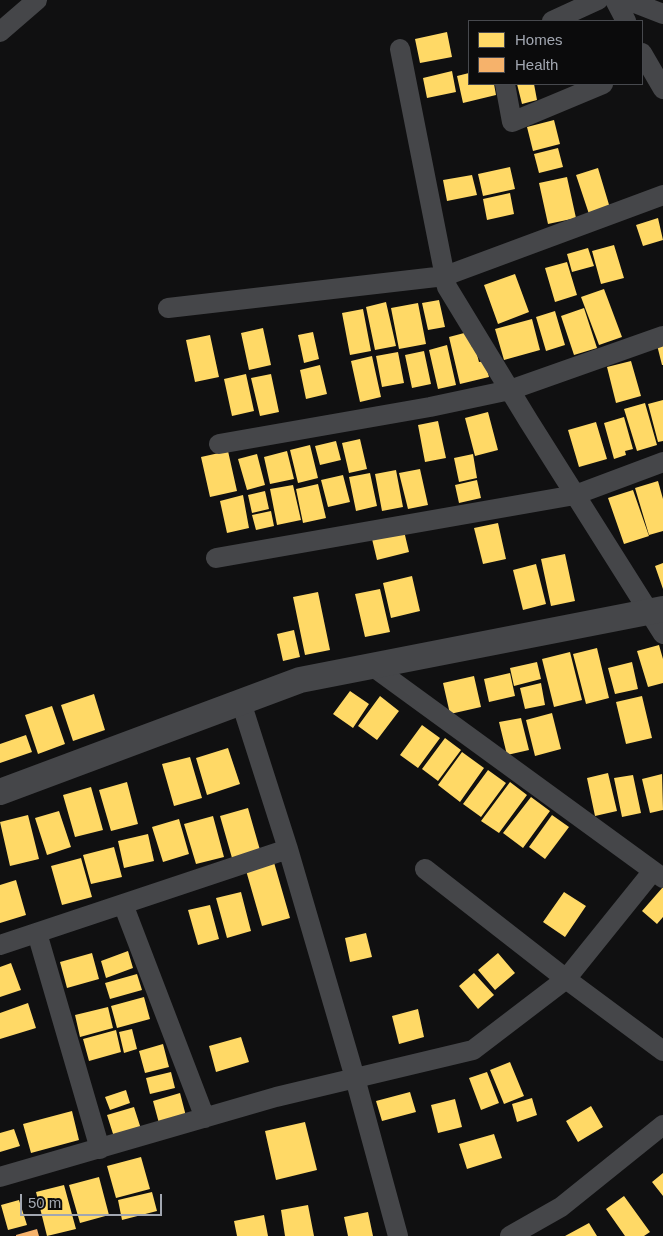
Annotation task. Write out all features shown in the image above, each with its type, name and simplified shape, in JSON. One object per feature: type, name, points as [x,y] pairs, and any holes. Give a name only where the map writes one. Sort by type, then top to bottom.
[{"type":"street","points":[[0,32],[37,0]]},
{"type":"street","points":[[554,20],[598,0]]},
{"type":"street","points":[[615,0],[625,20]]},
{"type":"street","points":[[627,0],[663,14]]},
{"type":"street","points":[[400,49],[447,287],[575,495],[656,610],[663,634]]},
{"type":"street","points":[[644,62],[663,89]]},
{"type":"street","points":[[505,85],[512,122],[601,85]]},
{"type":"street","points":[[168,308],[445,276],[663,195]]},
{"type":"street","points":[[219,444],[430,407],[510,390],[663,336]]},
{"type":"street","points":[[216,558],[575,495],[663,462]]},
{"type":"street","points":[[1,789],[300,680],[656,610]]},
{"type":"street","points":[[0,1177],[276,1098],[473,1050],[566,979],[658,875],[372,666]]},
{"type":"street","points":[[241,702],[288,849],[355,1078],[398,1236]]},
{"type":"street","points":[[0,945],[288,849]]},
{"type":"street","points":[[425,868],[566,979],[663,1051]]},
{"type":"street","points":[[123,904],[205,1118]]},
{"type":"street","points":[[37,933],[100,1148]]},
{"type":"street","points":[[510,1236],[561,1207],[663,1125]]},
{"type":"building: Homes","points":[[447,32],[452,57],[420,63],[415,39]]},
{"type":"building: Homes","points":[[452,71],[456,92],[427,98],[423,78]]},
{"type":"building: Homes","points":[[468,73],[468,85],[494,85],[496,95],[463,103],[457,76]]},
{"type":"building: Homes","points":[[517,85],[534,85],[537,100],[522,104]]},
{"type":"building: Homes","points":[[554,120],[560,144],[533,151],[527,127]]},
{"type":"building: Homes","points":[[558,148],[563,167],[539,173],[534,154]]},
{"type":"building: Homes","points":[[510,167],[515,189],[483,196],[478,174]]},
{"type":"building: Homes","points":[[598,168],[610,208],[589,214],[576,175]]},
{"type":"building: Homes","points":[[472,175],[477,195],[447,201],[443,180]]},
{"type":"building: Homes","points":[[567,177],[576,218],[548,224],[539,183]]},
{"type":"building: Homes","points":[[510,193],[514,214],[487,220],[483,199]]},
{"type":"building: Homes","points":[[658,218],[663,240],[643,246],[636,225]]},
{"type":"building: Homes","points":[[614,245],[624,278],[601,284],[592,251]]},
{"type":"building: Homes","points":[[588,248],[594,266],[572,272],[567,254]]},
{"type":"building: Homes","points":[[567,262],[577,295],[555,302],[545,268]]},
{"type":"building: Homes","points":[[515,274],[529,312],[498,324],[484,285]]},
{"type":"building: Homes","points":[[604,289],[622,337],[599,345],[581,297]]},
{"type":"building: Homes","points":[[439,300],[445,327],[428,330],[422,303]]},
{"type":"building: Homes","points":[[386,302],[396,346],[375,350],[366,307]]},
{"type":"building: Homes","points":[[418,303],[426,344],[399,349],[391,308]]},
{"type":"building: Homes","points":[[584,308],[597,348],[574,355],[561,316]]},
{"type":"building: Homes","points":[[363,309],[371,351],[350,355],[342,313]]},
{"type":"building: Homes","points":[[555,311],[565,345],[546,351],[536,317]]},
{"type":"building: Homes","points":[[532,319],[540,350],[504,360],[495,329]]},
{"type":"building: Homes","points":[[263,328],[271,365],[249,370],[241,333]]},
{"type":"building: Homes","points":[[313,332],[319,359],[304,363],[298,335]]},
{"type":"building: Homes","points":[[468,332],[479,362],[485,361],[489,377],[460,384],[449,337]]},
{"type":"building: Homes","points":[[210,335],[219,377],[195,382],[186,340]]},
{"type":"building: Homes","points":[[663,344],[663,365],[662,365],[657,345]]},
{"type":"building: Homes","points":[[447,345],[456,385],[438,389],[429,350]]},
{"type":"building: Homes","points":[[424,351],[431,384],[412,388],[405,355]]},
{"type":"building: Homes","points":[[398,352],[404,383],[382,387],[376,356]]},
{"type":"building: Homes","points":[[372,356],[381,397],[360,402],[351,361]]},
{"type":"building: Homes","points":[[631,361],[641,396],[616,403],[607,367]]},
{"type":"building: Homes","points":[[320,365],[327,394],[306,399],[300,370]]},
{"type":"building: Homes","points":[[246,374],[254,411],[232,416],[224,379]]},
{"type":"building: Homes","points":[[271,374],[279,412],[260,416],[251,378]]},
{"type":"building: Homes","points":[[663,400],[663,441],[658,442],[648,404]]},
{"type":"building: Homes","points":[[645,403],[657,445],[637,451],[624,409]]},
{"type":"building: Homes","points":[[488,412],[498,450],[475,456],[465,418]]},
{"type":"building: Homes","points":[[624,417],[633,449],[625,451],[626,455],[614,459],[604,423]]},
{"type":"building: Homes","points":[[438,421],[446,458],[425,462],[418,425]]},
{"type":"building: Homes","points":[[596,422],[607,459],[579,467],[568,430]]},
{"type":"building: Homes","points":[[360,439],[367,469],[349,473],[342,443]]},
{"type":"building: Homes","points":[[336,441],[341,460],[320,465],[315,446]]},
{"type":"building: Homes","points":[[310,445],[318,478],[298,483],[290,450]]},
{"type":"building: Homes","points":[[228,451],[237,491],[210,497],[201,457]]},
{"type":"building: Homes","points":[[287,451],[294,479],[270,484],[264,457]]},
{"type":"building: Homes","points":[[257,454],[265,485],[247,490],[238,459]]},
{"type":"building: Homes","points":[[473,454],[477,478],[459,482],[454,458]]},
{"type":"building: Homes","points":[[420,469],[428,505],[408,509],[399,473]]},
{"type":"building: Homes","points":[[396,470],[403,507],[382,511],[375,474]]},
{"type":"building: Homes","points":[[370,473],[377,506],[356,511],[349,477]]},
{"type":"building: Homes","points":[[343,475],[350,502],[328,507],[321,480]]},
{"type":"building: Homes","points":[[477,480],[481,498],[459,503],[455,485]]},
{"type":"building: Homes","points":[[658,481],[663,499],[663,531],[649,535],[635,488]]},
{"type":"building: Homes","points":[[318,484],[326,518],[303,523],[296,489]]},
{"type":"building: Homes","points":[[293,485],[301,520],[277,525],[270,489]]},
{"type":"building: Homes","points":[[633,490],[649,536],[624,544],[608,498]]},
{"type":"building: Homes","points":[[265,491],[269,509],[252,513],[248,495]]},
{"type":"building: Homes","points":[[243,495],[249,528],[227,533],[220,501]]},
{"type":"building: Homes","points":[[271,511],[274,526],[256,530],[252,515]]},
{"type":"building: Homes","points":[[498,523],[506,559],[483,564],[474,528]]},
{"type":"building: Homes","points":[[404,531],[409,552],[377,560],[372,539]]},
{"type":"building: Homes","points":[[565,554],[575,601],[551,606],[541,559]]},
{"type":"building: Homes","points":[[663,563],[663,589],[655,566]]},
{"type":"building: Homes","points":[[536,564],[546,604],[523,610],[513,570]]},
{"type":"building: Homes","points":[[412,576],[420,611],[391,618],[383,583]]},
{"type":"building: Homes","points":[[380,589],[390,632],[365,637],[355,594]]},
{"type":"building: Homes","points":[[318,592],[330,650],[305,655],[293,597]]},
{"type":"building: Homes","points":[[294,630],[300,657],[283,661],[277,634]]},
{"type":"building: Homes","points":[[659,645],[663,659],[663,683],[648,687],[637,651]]},
{"type":"building: Homes","points":[[597,648],[609,698],[586,704],[573,654]]},
{"type":"building: Homes","points":[[570,652],[582,700],[554,707],[542,659]]},
{"type":"building: Homes","points":[[537,662],[541,679],[514,686],[510,668]]},
{"type":"building: Homes","points":[[632,662],[638,689],[615,694],[608,668]]},
{"type":"building: Homes","points":[[510,673],[515,696],[489,702],[484,679]]},
{"type":"building: Homes","points":[[474,676],[481,707],[450,714],[443,683]]},
{"type":"building: Homes","points":[[541,683],[545,705],[525,709],[520,688]]},
{"type":"building: Homes","points":[[350,691],[369,704],[353,728],[333,714]]},
{"type":"building: Homes","points":[[94,694],[105,730],[73,741],[61,705]]},
{"type":"building: Homes","points":[[380,696],[399,711],[377,740],[358,726]]},
{"type":"building: Homes","points":[[642,696],[652,738],[626,744],[616,702]]},
{"type":"building: Homes","points":[[52,706],[65,744],[38,754],[25,715]]},
{"type":"building: Homes","points":[[552,713],[561,749],[535,756],[526,720]]},
{"type":"building: Homes","points":[[521,718],[529,750],[507,755],[499,722]]},
{"type":"building: Homes","points":[[422,725],[440,738],[418,768],[400,755]]},
{"type":"building: Homes","points":[[26,735],[32,752],[0,763],[0,744]]},
{"type":"building: Homes","points":[[445,738],[461,750],[438,781],[422,769]]},
{"type":"building: Homes","points":[[228,748],[240,784],[207,795],[196,758]]},
{"type":"building: Homes","points":[[462,752],[484,768],[460,802],[438,785]]},
{"type":"building: Homes","points":[[190,757],[202,798],[174,806],[162,764]]},
{"type":"building: Homes","points":[[488,770],[506,783],[481,817],[463,804]]},
{"type":"building: Homes","points":[[608,773],[617,811],[595,816],[587,778]]},
{"type":"building: Homes","points":[[662,774],[663,810],[650,813],[642,779]]},
{"type":"building: Homes","points":[[633,775],[641,813],[622,817],[614,778]]},
{"type":"building: Homes","points":[[127,782],[138,824],[111,831],[99,790]]},
{"type":"building: Homes","points":[[510,782],[527,795],[499,833],[481,821]]},
{"type":"building: Homes","points":[[91,787],[103,830],[75,837],[63,795]]},
{"type":"building: Homes","points":[[531,797],[550,811],[523,848],[503,833]]},
{"type":"building: Homes","points":[[248,808],[260,850],[232,858],[220,816]]},
{"type":"building: Homes","points":[[59,811],[71,847],[47,855],[35,818]]},
{"type":"building: Homes","points":[[28,815],[39,859],[10,866],[0,822]]},
{"type":"building: Homes","points":[[552,815],[569,827],[545,859],[529,847]]},
{"type":"building: Homes","points":[[213,816],[224,857],[196,864],[184,824]]},
{"type":"building: Homes","points":[[179,819],[189,854],[163,862],[152,827]]},
{"type":"building: Homes","points":[[148,834],[154,861],[124,868],[118,841]]},
{"type":"building: Homes","points":[[114,847],[122,877],[91,884],[83,855]]},
{"type":"building: Homes","points":[[81,858],[92,897],[62,905],[51,866]]},
{"type":"building: Homes","points":[[273,859],[290,918],[262,926],[245,867]]},
{"type":"building: Homes","points":[[16,880],[26,915],[0,923],[0,885]]},
{"type":"building: Homes","points":[[663,887],[663,917],[657,924],[642,911]]},
{"type":"building: Homes","points":[[241,892],[251,931],[227,938],[216,898]]},
{"type":"building: Homes","points":[[564,892],[586,906],[565,937],[543,922]]},
{"type":"building: Homes","points":[[210,905],[219,939],[198,945],[188,910]]},
{"type":"building: Homes","points":[[366,933],[372,957],[350,962],[345,938]]},
{"type":"building: Homes","points":[[128,951],[133,968],[106,978],[101,961]]},
{"type":"building: Homes","points":[[92,953],[99,979],[67,988],[60,962]]},
{"type":"building: Homes","points":[[498,953],[515,973],[495,990],[478,970]]},
{"type":"building: Homes","points":[[11,963],[21,990],[0,997],[0,967]]},
{"type":"building: Homes","points":[[474,973],[494,995],[478,1009],[459,986]]},
{"type":"building: Homes","points":[[137,974],[142,990],[110,999],[105,983]]},
{"type":"building: Homes","points":[[144,997],[150,1019],[117,1028],[111,1006]]},
{"type":"building: Homes","points":[[28,1003],[36,1028],[0,1039],[0,1013]]},
{"type":"building: Homes","points":[[108,1007],[113,1028],[80,1037],[75,1015]]},
{"type":"building: Homes","points":[[418,1009],[424,1037],[399,1044],[392,1016]]},
{"type":"building: Homes","points":[[132,1029],[137,1049],[124,1053],[119,1032]]},
{"type":"building: Homes","points":[[116,1030],[121,1052],[89,1061],[83,1039]]},
{"type":"building: Homes","points":[[241,1037],[249,1062],[216,1072],[209,1046]]},
{"type":"building: Homes","points":[[163,1044],[169,1067],[145,1073],[139,1051]]},
{"type":"building: Homes","points":[[510,1062],[524,1096],[504,1104],[490,1070]]},
{"type":"building: Homes","points":[[171,1072],[175,1088],[150,1094],[146,1078]]},
{"type":"building: Homes","points":[[487,1072],[499,1103],[481,1110],[469,1078]]},
{"type":"building: Homes","points":[[126,1090],[130,1103],[110,1110],[105,1097]]},
{"type":"building: Homes","points":[[410,1092],[416,1112],[382,1121],[376,1101]]},
{"type":"building: Homes","points":[[180,1093],[187,1120],[160,1127],[153,1101]]},
{"type":"building: Homes","points":[[532,1098],[537,1115],[517,1122],[512,1104]]},
{"type":"building: Homes","points":[[455,1099],[462,1127],[438,1133],[431,1105]]},
{"type":"building: Homes","points":[[591,1106],[603,1127],[578,1142],[566,1121]]},
{"type":"building: Homes","points":[[134,1107],[141,1129],[114,1137],[107,1115]]},
{"type":"building: Homes","points":[[72,1111],[79,1140],[31,1153],[23,1124]]},
{"type":"building: Homes","points":[[305,1122],[317,1170],[276,1180],[265,1131]]},
{"type":"building: Homes","points":[[14,1129],[20,1146],[0,1152],[0,1133]]},
{"type":"building: Homes","points":[[494,1134],[502,1158],[467,1169],[459,1144]]},
{"type":"building: Homes","points":[[141,1157],[150,1189],[116,1198],[107,1166]]},
{"type":"building: Homes","points":[[663,1173],[663,1196],[652,1182]]},
{"type":"building: Homes","points":[[99,1177],[109,1215],[80,1223],[69,1185]]},
{"type":"building: Homes","points":[[64,1185],[76,1229],[47,1236],[36,1192]]},
{"type":"building: Homes","points":[[152,1192],[157,1211],[122,1220],[118,1200]]},
{"type":"building: Homes","points":[[624,1196],[650,1232],[644,1236],[625,1236],[606,1209]]},
{"type":"building: Homes","points":[[19,1200],[27,1225],[8,1230],[1,1205]]},
{"type":"building: Homes","points":[[308,1205],[314,1236],[285,1236],[281,1210]]},
{"type":"building: Homes","points":[[368,1212],[373,1236],[348,1236],[344,1217]]},
{"type":"building: Homes","points":[[264,1215],[268,1236],[237,1236],[234,1221]]},
{"type":"building: Homes","points":[[589,1223],[597,1236],[565,1236]]},
{"type":"building: Health","points":[[37,1229],[39,1236],[16,1236],[16,1235]]}]
